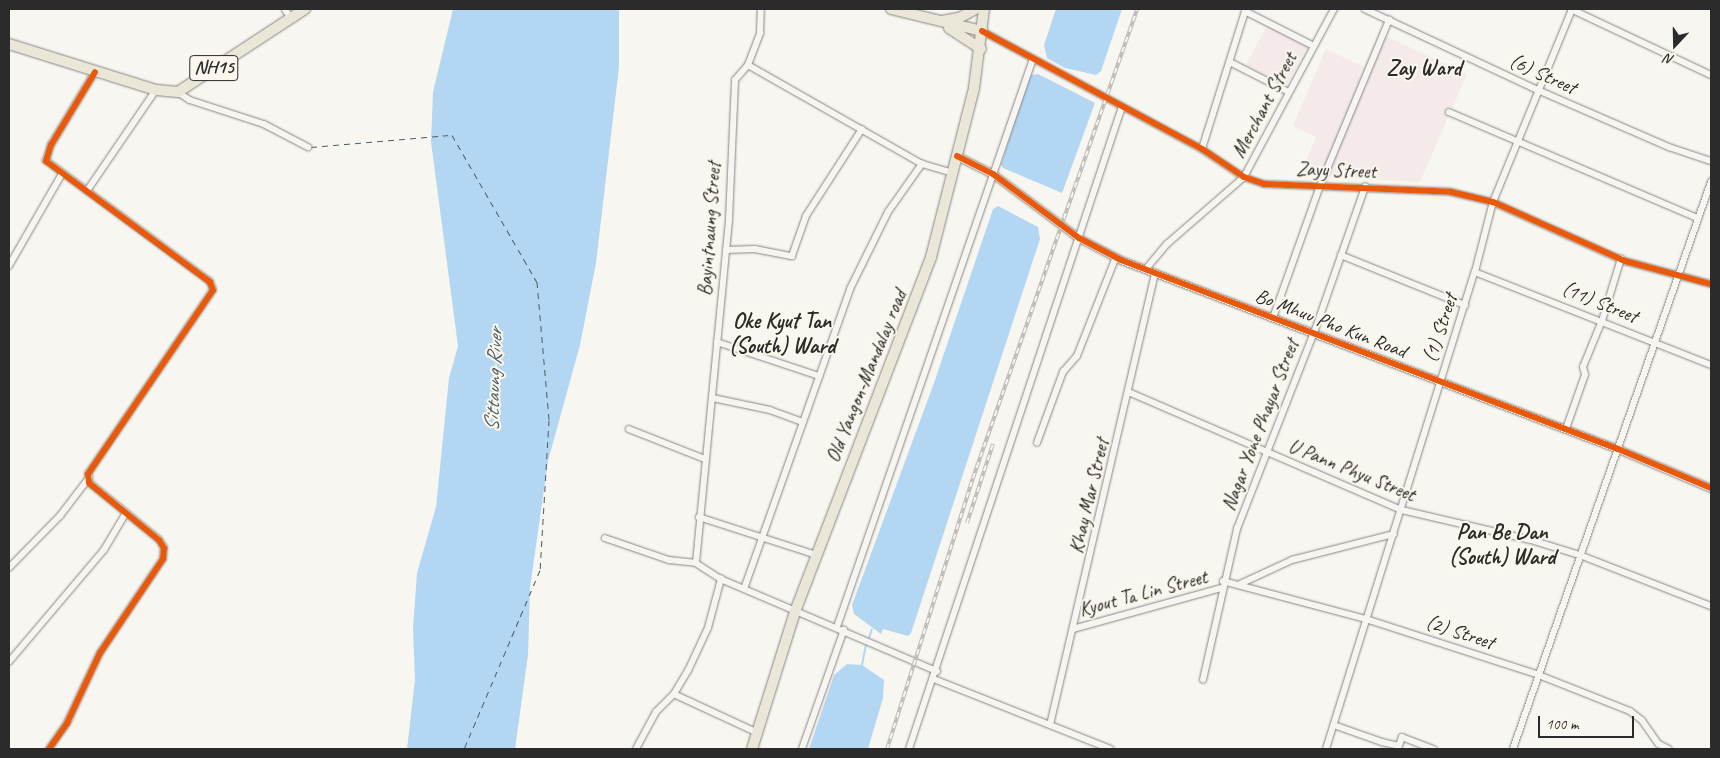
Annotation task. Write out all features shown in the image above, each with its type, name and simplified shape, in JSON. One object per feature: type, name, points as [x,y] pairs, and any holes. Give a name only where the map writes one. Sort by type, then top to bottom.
[{"type":"highway","name":"NH15","points":[[9,44],[156,90],[178,92],[305,9]]},
{"type":"highway","points":[[891,9],[932,21],[982,31]]},
{"type":"highway","points":[[932,21],[959,18],[975,9]]},
{"type":"highway","name":"Old Yangon-Mandalay road","points":[[752,749],[796,609],[928,265],[953,173],[981,49],[984,9]]},
{"type":"highway","points":[[932,21],[952,29],[981,49]]},
{"type":"street","points":[[285,9],[290,18]]},
{"type":"street","name":"Bayintnaung Street","points":[[696,563],[726,250],[734,80],[748,65],[760,33],[761,9]]},
{"type":"street","name":"Merchant Street","points":[[1146,270],[1167,244],[1244,177],[1334,9]]},
{"type":"street","name":"(6) Street","points":[[1365,9],[1538,90],[1669,147],[1711,161]]},
{"type":"street","points":[[1572,9],[1711,75]]},
{"type":"street","name":"(1) Street","points":[[1326,749],[1465,305],[1493,202],[1572,9]]},
{"type":"street","points":[[1202,149],[1246,10],[1314,46]]},
{"type":"street","points":[[1273,318],[1320,186],[1389,20]]},
{"type":"street","name":"Zayy Street","points":[[982,31],[1202,149],[1244,177],[1264,184],[1451,192],[1493,202],[1621,259],[1677,278],[1711,284]]},
{"type":"street","points":[[837,627],[1033,59]]},
{"type":"street","points":[[1230,62],[1288,92]]},
{"type":"street","points":[[748,65],[922,164],[953,173]]},
{"type":"street","points":[[49,749],[67,723],[100,652],[163,559],[164,548],[159,540],[89,483],[92,466],[213,290],[210,282],[46,162],[46,154],[95,72]]},
{"type":"street","points":[[87,192],[156,90]]},
{"type":"street","points":[[178,92],[190,100],[264,124],[308,147]]},
{"type":"street","points":[[909,749],[937,671],[1122,107]]},
{"type":"street","points":[[1450,112],[1698,218]]},
{"type":"street","points":[[726,250],[755,249],[792,256],[806,216],[862,129]]},
{"type":"street","name":"Bo Mhuu Pho Kun Road","points":[[957,156],[993,174],[1079,238],[1116,258],[1618,449],[1711,488]]},
{"type":"street","points":[[744,589],[761,536],[850,288],[888,212],[922,164]]},
{"type":"street","points":[[9,266],[62,174]]},
{"type":"street","points":[[1513,749],[1580,555],[1657,343],[1677,278],[1711,182]]},
{"type":"street","name":"Nagar Yone Phayar Street","points":[[1203,680],[1223,584],[1237,529],[1314,333],[1365,187]]},
{"type":"street","points":[[1341,255],[1465,305]]},
{"type":"street","points":[[1037,442],[1060,380],[1076,356],[1116,258]]},
{"type":"street","points":[[1566,429],[1585,375],[1583,367],[1602,321],[1621,259]]},
{"type":"street","name":"(11) Street","points":[[1475,272],[1711,365]]},
{"type":"street","name":"Khay Mar Street","points":[[1050,725],[1129,392],[1155,273]]},
{"type":"street","points":[[717,342],[819,376]]},
{"type":"street","name":"U Pann Phyu Street","points":[[1129,392],[1402,510],[1531,540],[1580,555],[1711,606]]},
{"type":"street","points":[[713,398],[770,410],[802,422]]},
{"type":"street","points":[[628,429],[705,459]]},
{"type":"street","points":[[9,568],[60,516],[89,478]]},
{"type":"street","points":[[9,662],[104,550],[126,513]]},
{"type":"street","points":[[699,517],[817,555]]},
{"type":"street","points":[[1238,585],[1292,560],[1394,534]]},
{"type":"street","points":[[605,538],[669,560],[696,563],[721,579],[796,609],[937,671]]},
{"type":"street","points":[[636,749],[656,712],[674,694],[708,628],[721,579]]},
{"type":"street","name":"Kyout Ta Lin Street","points":[[1073,629],[1223,584]]},
{"type":"street","name":"(2) Street","points":[[1223,584],[1238,585],[1366,619],[1539,675],[1630,711],[1642,720],[1659,744],[1669,749]]},
{"type":"street","points":[[802,749],[844,630]]},
{"type":"street","points":[[934,679],[1111,749]]},
{"type":"street","points":[[674,694],[758,733]]},
{"type":"street","points":[[1334,725],[1382,742],[1399,746],[1402,738],[1434,749]]},
{"type":"shaded area","points":[[1268,24],[1308,45],[1286,86],[1246,65]]},
{"type":"shaded area","points":[[1379,33],[1467,74],[1420,182],[1300,175],[1316,137],[1293,126],[1326,49],[1364,67]]},
{"type":"water","name":"Sittaung River","points":[[453,9],[619,9],[619,67],[596,263],[580,345],[548,461],[530,588],[528,655],[515,749],[407,749],[415,679],[413,628],[417,573],[436,507],[449,378],[458,346],[431,142],[433,92]]},
{"type":"water","points":[[1056,9],[1122,9],[1101,71],[1096,75],[1065,68],[1047,58],[1044,45]]},
{"type":"water","points":[[1038,74],[1095,103],[1062,193],[1003,168],[1001,165],[1027,81],[1031,75]]},
{"type":"water","points":[[998,206],[1038,227],[1040,239],[911,633],[908,636],[883,629],[881,634],[854,614],[852,605],[934,383],[993,209]]},
{"type":"water","points":[[847,664],[862,665],[884,680],[883,698],[868,749],[809,749],[834,675]]},
{"type":"waterway","points":[[869,638],[872,629]]},
{"type":"waterway","points":[[862,665],[866,645]]},
{"type":"ferry route","points":[[311,147],[452,135],[537,282],[549,420],[540,570],[464,749]]},
{"type":"railway","points":[[887,749],[973,478],[1137,9]]},
{"type":"railway","points":[[967,523],[993,444]]},
{"type":"cycle path","points":[[982,31],[1202,149],[1244,177],[1264,184],[1451,192],[1493,202],[1625,261],[1711,284]]},
{"type":"cycle path","points":[[49,749],[67,723],[100,653],[163,559],[164,548],[159,540],[89,483],[88,474],[213,290],[210,282],[46,161],[51,145],[95,72]]},
{"type":"cycle path","points":[[957,156],[993,174],[1079,238],[1121,260],[1618,449],[1711,488]]},
{"type":"district","name":"Zay Ward","points":[[1424,69]]},
{"type":"district","name":"Oke Kyut Tan (South) Ward","points":[[782,334]]},
{"type":"district","name":"Pan Be Dan (South) Ward","points":[[1502,544]]}]
